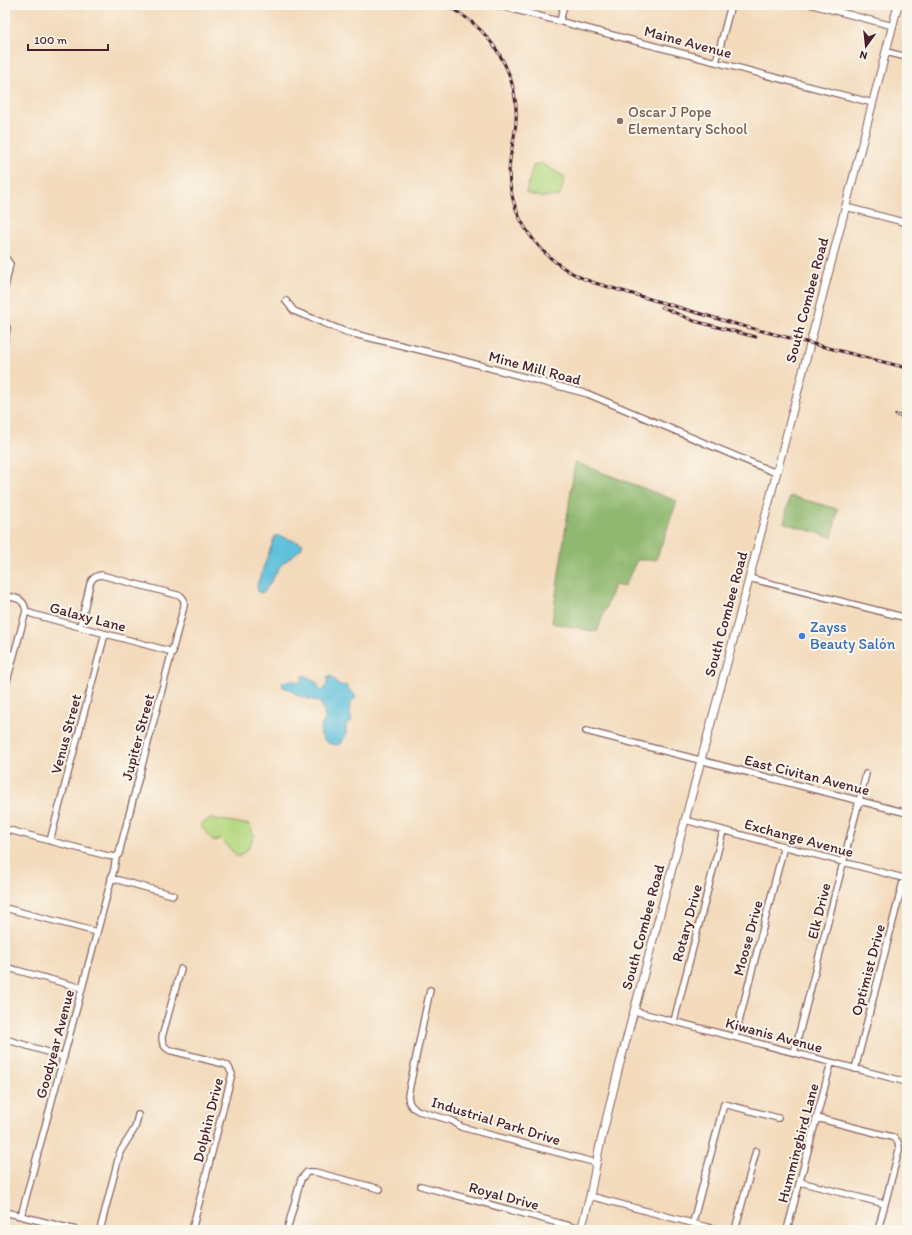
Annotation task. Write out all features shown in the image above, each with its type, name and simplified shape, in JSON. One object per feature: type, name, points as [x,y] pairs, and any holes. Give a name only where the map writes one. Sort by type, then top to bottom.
[{"type":"main road","name":"South Combee Road","points":[[581,1229],[590,1196],[619,1067],[749,578],[898,5]]},
{"type":"street","name":"Maine Avenue","points":[[497,5],[873,103]]},
{"type":"street","points":[[560,21],[564,5]]},
{"type":"street","points":[[716,62],[731,5]]},
{"type":"street","points":[[813,5],[893,26]]},
{"type":"street","points":[[886,52],[907,57]]},
{"type":"street","points":[[846,207],[907,223]]},
{"type":"street","points":[[5,287],[10,269],[10,264],[7,259]]},
{"type":"street","name":"Mine Mill Road","points":[[286,301],[294,311],[346,332],[445,356],[588,394],[776,473]]},
{"type":"street","points":[[5,323],[7,328],[5,339]]},
{"type":"street","name":"Jupiter Street","points":[[80,626],[90,584],[92,579],[96,576],[101,575],[181,596],[184,600],[184,606],[173,652],[119,854],[116,857],[111,878]]},
{"type":"street","points":[[749,578],[907,618]]},
{"type":"street","name":"Galaxy Lane","points":[[5,596],[21,600],[24,602],[26,611],[32,614],[173,652]]},
{"type":"street","points":[[5,688],[26,611]]},
{"type":"street","name":"Venus Street","points":[[50,841],[105,634]]},
{"type":"street","points":[[5,653],[14,655]]},
{"type":"street","name":"East Civitan Avenue","points":[[586,731],[907,814]]},
{"type":"street","name":"Elk Drive","points":[[794,1053],[832,912],[843,862],[866,774]]},
{"type":"street","name":"Exchange Avenue","points":[[685,820],[906,878]]},
{"type":"street","points":[[5,829],[116,857]]},
{"type":"street","name":"Rotary Drive","points":[[674,1021],[723,830]]},
{"type":"street","name":"Moose Drive","points":[[735,1037],[784,846]]},
{"type":"street","points":[[111,878],[173,895]]},
{"type":"street","name":"Goodyear Avenue","points":[[21,1216],[111,878]]},
{"type":"street","name":"Optimist Drive","points":[[855,1069],[906,878]]},
{"type":"street","points":[[5,908],[97,932]]},
{"type":"street","points":[[5,967],[82,988]]},
{"type":"street","name":"Dolphin Drive","points":[[180,969],[162,1042],[168,1050],[224,1064],[228,1066],[232,1074],[192,1230]]},
{"type":"street","name":"Industrial Park Drive","points":[[430,990],[408,1095],[409,1102],[412,1107],[419,1111],[453,1121],[461,1127],[597,1162]]},
{"type":"street","name":"Kiwanis Avenue","points":[[634,1011],[831,1063],[907,1081]]},
{"type":"street","points":[[5,1039],[64,1057]]},
{"type":"street","name":"Hummingbird Lane","points":[[787,1230],[831,1063]]},
{"type":"street","points":[[693,1222],[724,1104],[778,1118]]},
{"type":"street","points":[[100,1230],[120,1152],[135,1128],[138,1115]]},
{"type":"street","points":[[817,1118],[892,1137],[897,1140],[899,1150],[878,1230]]},
{"type":"street","points":[[736,1230],[756,1151]]},
{"type":"street","points":[[287,1230],[301,1179],[307,1172],[315,1172],[380,1189]]},
{"type":"street","points":[[800,1182],[885,1204]]},
{"type":"street","name":"Royal Drive","points":[[421,1186],[581,1229]]},
{"type":"street","points":[[590,1196],[672,1218],[693,1222],[718,1230]]},
{"type":"street","points":[[5,1212],[76,1230]]},
{"type":"green space","points":[[540,163],[565,177],[560,196],[541,197],[526,193],[533,166]]},
{"type":"green space","points":[[575,462],[677,501],[656,560],[637,560],[624,587],[614,585],[597,632],[552,623]]},
{"type":"green space","points":[[790,496],[838,509],[832,537],[784,523]]},
{"type":"green space","points":[[211,818],[250,825],[254,837],[247,850],[238,857],[221,839],[213,841],[200,825]]},
{"type":"water","points":[[275,536],[280,536],[303,544],[301,549],[281,565],[265,591],[261,593],[258,592],[257,585]]},
{"type":"water","points":[[304,675],[316,682],[321,692],[326,687],[328,677],[331,676],[339,685],[347,686],[354,694],[356,698],[350,706],[352,721],[346,725],[346,734],[341,744],[337,745],[326,742],[321,736],[321,727],[325,719],[321,703],[299,696],[283,687],[282,682],[292,680],[299,683]]},
{"type":"railway","points":[[444,5],[475,25],[498,52],[506,68],[516,103],[516,121],[509,166],[511,192],[524,226],[535,242],[547,255],[578,276],[595,283],[739,325],[907,368]]},
{"type":"railway","points":[[662,307],[694,321],[756,337]]},
{"type":"railway","points":[[896,415],[907,418]]},
{"type":"place","name":"Oscar J Pope Elementary School","points":[[620,121]]},
{"type":"place","name":"Zayss Beauty Salón","points":[[802,636]]}]
